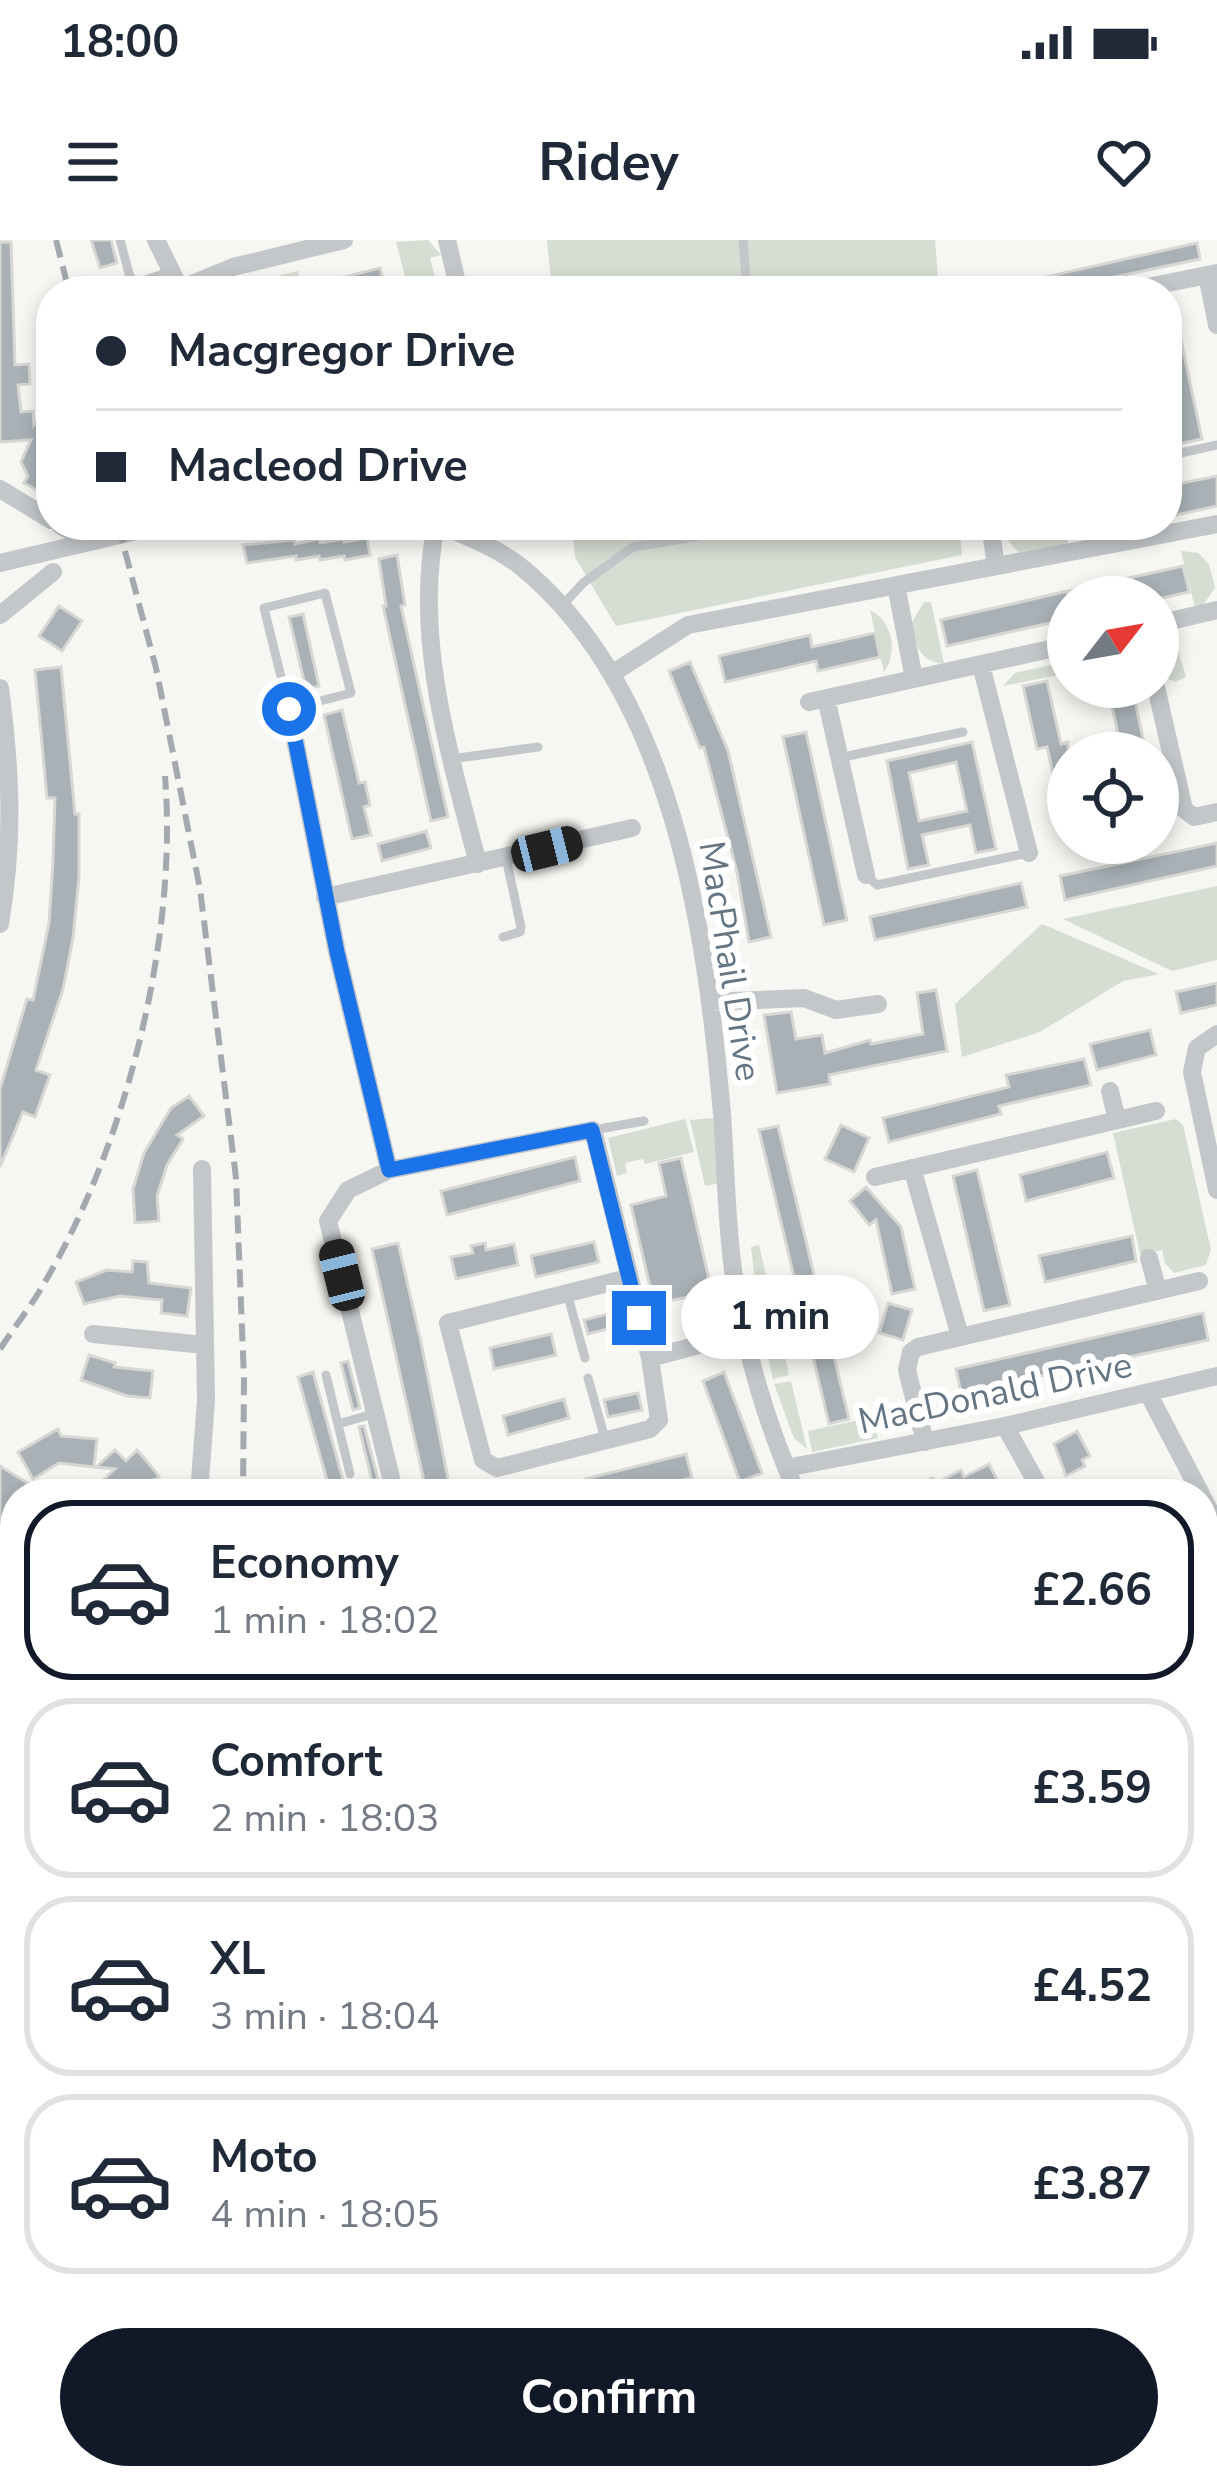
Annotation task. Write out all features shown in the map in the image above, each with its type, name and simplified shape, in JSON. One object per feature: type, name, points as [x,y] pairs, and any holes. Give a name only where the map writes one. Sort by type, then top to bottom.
[{"type":"street","points":[[156,240],[174,276]]},
{"type":"street","points":[[204,276],[344,240]]},
{"type":"street","points":[[447,240],[455,276]]},
{"type":"street","points":[[1182,280],[1212,274],[1217,325]]},
{"type":"street","points":[[0,489],[36,511]]},
{"type":"street","points":[[1182,535],[1216,529]]},
{"type":"street","points":[[0,563],[99,540]]},
{"type":"street","points":[[434,540],[427,617],[451,759],[478,864]]},
{"type":"street","name":"MacPhail Drive","points":[[476,540],[520,566],[560,608],[613,673],[648,741],[670,807],[710,1002],[733,1272],[744,1333],[758,1399],[791,1479]]},
{"type":"street","points":[[992,540],[996,566]]},
{"type":"street","points":[[613,673],[688,625],[1151,540]]},
{"type":"street","points":[[0,615],[53,572]]},
{"type":"street","points":[[896,585],[914,680]]},
{"type":"street","points":[[1179,619],[1217,610]]},
{"type":"street","points":[[866,875],[838,758],[817,700],[1047,650]]},
{"type":"street","points":[[981,665],[1029,853]]},
{"type":"street","points":[[0,688],[11,772],[0,924]]},
{"type":"street","points":[[1161,708],[1184,808],[1194,817],[1217,812]]},
{"type":"street","points":[[289,709],[326,897],[389,1170]]},
{"type":"street","points":[[326,897],[632,828]]},
{"type":"street","points":[[710,1002],[804,998],[836,1010],[878,1004]]},
{"type":"street","points":[[1217,1034],[1196,1048],[1192,1072],[1217,1190]]},
{"type":"street","points":[[1110,1091],[1117,1120]]},
{"type":"street","points":[[875,1177],[1156,1111]]},
{"type":"street","points":[[390,1479],[328,1221],[348,1190],[389,1170],[592,1130],[650,1358],[659,1420],[650,1429],[497,1468],[483,1460],[448,1323],[628,1278]]},
{"type":"street","points":[[912,1168],[960,1336]]},
{"type":"street","points":[[200,1479],[206,1400],[202,1169]]},
{"type":"street","points":[[1149,1258],[1159,1291]]},
{"type":"street","points":[[926,1442],[908,1361],[911,1352],[927,1343],[1199,1282]]},
{"type":"street","points":[[650,1358],[744,1333]]},
{"type":"street","points":[[93,1334],[205,1345]]},
{"type":"street","name":"MacDonald Drive","points":[[786,1468],[1005,1426],[1217,1376]]},
{"type":"street","points":[[1148,1393],[1193,1479]]},
{"type":"street","points":[[1005,1426],[1035,1479]]},
{"type":"lane","points":[[120,240],[130,276]]},
{"type":"lane","points":[[743,240],[746,276]]},
{"type":"lane","points":[[1182,453],[1217,445]]},
{"type":"lane","points":[[560,608],[583,583],[633,547],[675,540]]},
{"type":"lane","points":[[326,593],[351,693],[289,709],[264,608],[326,593]]},
{"type":"lane","points":[[838,758],[963,732]]},
{"type":"lane","points":[[451,759],[538,747]]},
{"type":"lane","points":[[866,875],[877,885],[1029,853]]},
{"type":"lane","points":[[503,937],[520,932],[521,927],[506,858]]},
{"type":"lane","points":[[592,1130],[644,1121]]},
{"type":"lane","points":[[567,1293],[585,1358]]},
{"type":"lane","points":[[326,1375],[350,1474]]},
{"type":"lane","points":[[588,1378],[605,1439]]},
{"type":"lane","points":[[338,1424],[375,1414]]},
{"type":"shaded area","points":[[428,240],[441,255],[430,258],[434,276],[405,276],[396,242]]},
{"type":"shaded area","points":[[547,240],[935,240],[938,276],[551,276]]},
{"type":"shaded area","points":[[573,540],[960,540],[962,555],[616,626],[575,557]]},
{"type":"shaded area","points":[[1067,540],[1069,548],[1019,553],[1009,542]]},
{"type":"shaded area","points":[[1181,551],[1198,553],[1209,564],[1215,588],[1202,606],[1195,608]]},
{"type":"shaded area","points":[[924,602],[931,602],[944,664],[929,659],[917,645],[912,622]]},
{"type":"shaded area","points":[[870,610],[884,622],[891,638],[891,656],[884,672]]},
{"type":"shaded area","points":[[1179,654],[1186,677],[1179,680]]},
{"type":"shaded area","points":[[1047,666],[1047,677],[1003,686],[1015,673]]},
{"type":"shaded area","points":[[1217,886],[1217,960],[1172,971],[1063,919]]},
{"type":"shaded area","points":[[1042,924],[1159,974],[1123,981],[1040,1032],[962,1057],[955,1004]]},
{"type":"shaded area","points":[[713,1118],[720,1183],[705,1186],[690,1120]]},
{"type":"shaded area","points":[[685,1119],[694,1152],[645,1164],[643,1159],[625,1163],[627,1173],[617,1176],[608,1138]]},
{"type":"shaded area","points":[[1176,1119],[1183,1125],[1211,1250],[1206,1265],[1174,1273],[1162,1250],[1140,1254],[1113,1133]]},
{"type":"shaded area","points":[[759,1245],[773,1305],[758,1308],[751,1247]]},
{"type":"shaded area","points":[[775,1310],[789,1375],[773,1379],[758,1313]]},
{"type":"shaded area","points":[[791,1381],[807,1449],[794,1438],[774,1384]]},
{"type":"shaded area","points":[[873,1417],[878,1438],[812,1452],[808,1431]]},
{"type":"building","points":[[91,240],[111,240],[117,263],[100,268]]},
{"type":"building","points":[[0,242],[11,242],[15,365],[29,364],[30,384],[18,385],[21,412],[33,411],[36,422],[36,490],[24,483],[28,476],[21,462],[31,440],[0,442]]},
{"type":"building","points":[[1197,243],[1200,259],[1120,276],[1049,276]]},
{"type":"building","points":[[380,268],[382,276],[348,276]]},
{"type":"building","points":[[1182,345],[1202,439],[1182,443]]},
{"type":"building","points":[[1217,476],[1217,506],[1182,514],[1182,483]]},
{"type":"building","points":[[294,540],[295,544],[367,540],[370,555],[345,560],[344,556],[320,560],[319,556],[296,560],[296,556],[247,563],[243,545]]},
{"type":"building","points":[[397,555],[405,605],[401,606],[448,817],[431,821],[383,606],[379,559]]},
{"type":"building","points":[[1183,566],[1189,592],[1179,594],[1179,576],[1138,576]]},
{"type":"building","points":[[1047,596],[1047,624],[947,646],[941,620]]},
{"type":"building","points":[[59,606],[82,621],[62,651],[39,636]]},
{"type":"building","points":[[303,614],[319,686],[306,689],[289,617]]},
{"type":"building","points":[[875,633],[880,657],[818,671],[816,661],[725,682],[719,656],[810,635],[812,647]]},
{"type":"building","points":[[690,662],[728,751],[771,937],[749,942],[737,872],[704,747],[700,748],[669,671]]},
{"type":"building","points":[[61,667],[75,814],[79,814],[73,938],[63,989],[36,1070],[50,1075],[35,1117],[23,1112],[0,1167],[0,1089],[27,999],[33,1000],[49,923],[55,798],[47,798],[35,670]]},
{"type":"building","points":[[1047,681],[1047,708],[1053,708],[1058,732],[1047,732],[1047,747],[1037,749],[1023,686]]},
{"type":"building","points":[[1112,708],[1136,708],[1142,732],[1118,732]]},
{"type":"building","points":[[342,710],[359,783],[365,782],[370,805],[364,807],[371,835],[352,839],[324,715]]},
{"type":"building","points":[[806,732],[847,920],[824,925],[783,737]]},
{"type":"building","points":[[972,742],[996,849],[976,853],[970,825],[922,835],[929,865],[908,869],[887,761]],"holes":[[[956,762],[967,811],[919,821],[909,773]]]},
{"type":"building","points":[[426,831],[431,848],[382,861],[378,844]]},
{"type":"building","points":[[1217,843],[1217,866],[1065,900],[1060,876],[1117,864],[1179,864],[1179,851]]},
{"type":"building","points":[[1021,883],[1027,907],[875,940],[870,917]]},
{"type":"building","points":[[1217,983],[1217,1005],[1181,1013],[1176,992]]},
{"type":"building","points":[[936,990],[947,1051],[829,1075],[830,1084],[777,1093],[764,1015],[791,1012],[796,1039],[822,1035],[825,1053],[870,1040],[871,1044],[923,1034],[917,993]]},
{"type":"building","points":[[1150,1030],[1156,1055],[1097,1070],[1090,1044]]},
{"type":"building","points":[[1084,1059],[1091,1085],[999,1106],[1001,1114],[889,1142],[883,1118],[1009,1087],[1006,1075]]},
{"type":"building","points":[[189,1096],[204,1116],[177,1135],[183,1139],[167,1165],[157,1196],[159,1221],[135,1223],[133,1189],[144,1153],[171,1108]]},
{"type":"building","points":[[841,1125],[869,1138],[854,1172],[825,1159]]},
{"type":"building","points":[[778,1126],[849,1419],[829,1424],[759,1130]]},
{"type":"building","points":[[1107,1152],[1114,1178],[1026,1201],[1020,1175]]},
{"type":"building","points":[[575,1157],[580,1181],[447,1215],[441,1191]]},
{"type":"building","points":[[681,1158],[712,1292],[654,1304],[631,1205],[666,1196],[659,1163]]},
{"type":"building","points":[[977,1170],[1010,1305],[984,1311],[953,1176]]},
{"type":"building","points":[[866,1187],[901,1227],[915,1289],[892,1294],[876,1220],[869,1225],[850,1201]]},
{"type":"building","points":[[1132,1236],[1136,1261],[1045,1282],[1039,1256]]},
{"type":"building","points":[[594,1242],[599,1262],[536,1277],[531,1256]]},
{"type":"building","points":[[398,1243],[448,1479],[424,1479],[372,1249]]},
{"type":"building","points":[[485,1243],[486,1250],[514,1244],[518,1265],[456,1279],[451,1257],[473,1253],[471,1246]]},
{"type":"building","points":[[133,1261],[147,1262],[149,1283],[191,1288],[187,1316],[161,1313],[162,1300],[120,1296],[84,1304],[76,1282],[107,1270],[132,1272]]},
{"type":"building","points":[[888,1303],[912,1310],[903,1340],[879,1333]]},
{"type":"building","points":[[620,1311],[623,1325],[588,1334],[584,1320]]},
{"type":"building","points":[[1203,1313],[1208,1340],[961,1393],[956,1369]]},
{"type":"building","points":[[551,1334],[556,1355],[494,1369],[490,1348]]},
{"type":"building","points":[[89,1355],[115,1363],[114,1367],[153,1371],[150,1398],[127,1396],[81,1380]]},
{"type":"building","points":[[348,1361],[360,1408],[353,1410],[341,1363]]},
{"type":"building","points":[[313,1372],[343,1479],[327,1479],[298,1377]]},
{"type":"building","points":[[724,1372],[762,1473],[739,1479],[703,1381]]},
{"type":"building","points":[[638,1393],[642,1410],[608,1417],[604,1400]]},
{"type":"building","points":[[564,1399],[569,1418],[508,1435],[503,1416]]},
{"type":"building","points":[[364,1426],[378,1479],[372,1479],[359,1427]]},
{"type":"building","points":[[58,1429],[61,1436],[97,1439],[94,1467],[59,1463],[33,1479],[18,1452]]},
{"type":"building","points":[[1077,1431],[1090,1456],[1082,1460],[1085,1466],[1066,1476],[1054,1444]]},
{"type":"building","points":[[115,1450],[126,1461],[137,1450],[159,1477],[104,1479],[115,1469],[96,1467]]},
{"type":"building","points":[[686,1454],[692,1478],[688,1479],[585,1479]]},
{"type":"building","points":[[989,1464],[997,1479],[944,1479],[961,1470],[964,1477]]},
{"type":"building","points":[[0,1466],[21,1479],[0,1479]]},
{"type":"railway","points":[[56,240],[65,276]]},
{"type":"railway","points":[[122,540],[156,668],[200,889],[236,1178],[243,1479]]},
{"type":"railway","points":[[0,1349],[41,1289],[75,1225],[123,1102],[141,1036],[163,903],[165,776]]},
{"type":"route","points":[[289,709],[337,952],[389,1170],[592,1130],[639,1318]]}]
